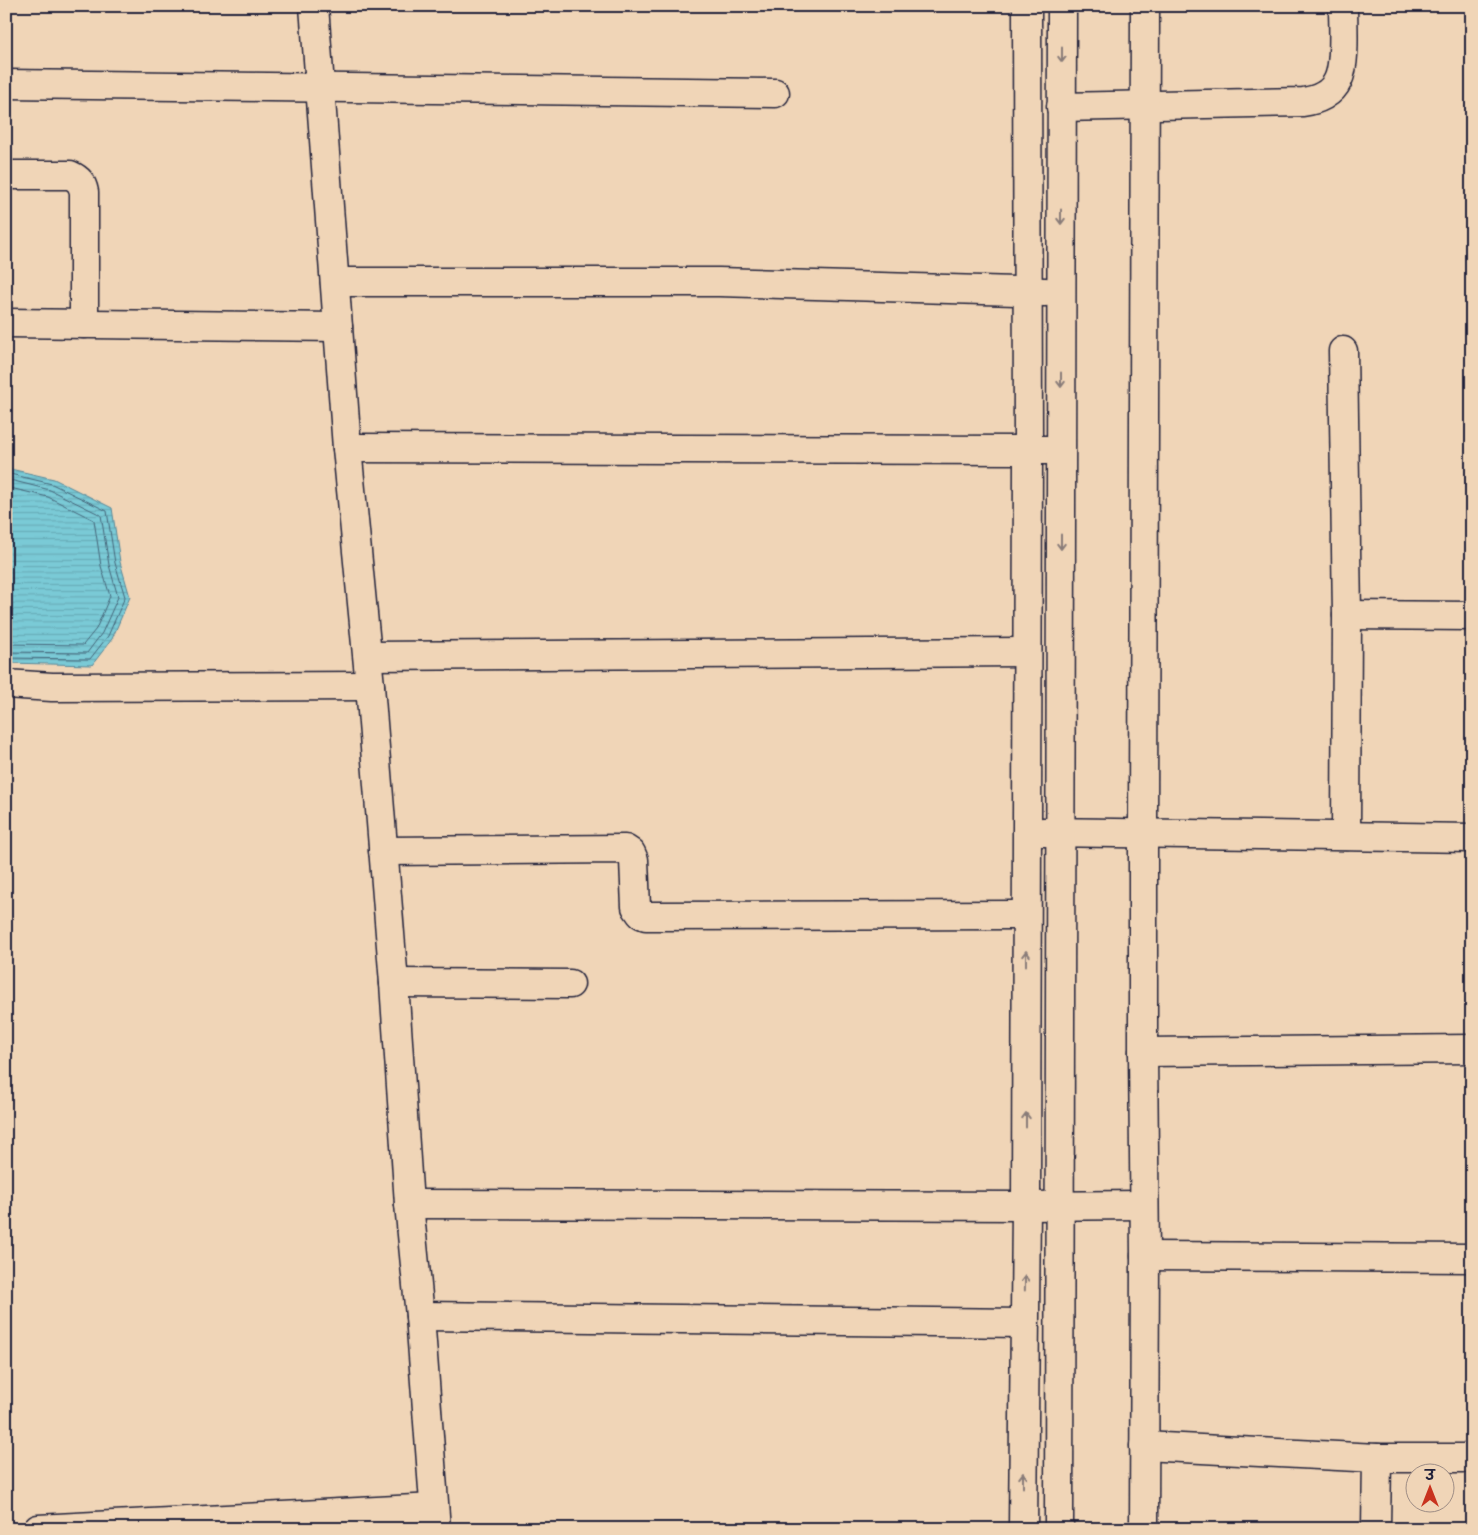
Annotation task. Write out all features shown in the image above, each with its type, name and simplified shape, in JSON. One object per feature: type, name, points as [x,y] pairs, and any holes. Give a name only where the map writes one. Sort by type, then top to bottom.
[{"type":"street","points":[[38,1529],[435,1518],[420,1316],[409,1204],[394,982],[368,656],[334,282],[314,6]]},
{"type":"street","points":[[1027,6],[1028,450],[1026,1206],[1023,1524],[1059,1525],[1062,6]]},
{"type":"street","points":[[1144,1529],[1145,1256],[1142,1052],[1142,832],[1145,6]]},
{"type":"street","points":[[1062,107],[1303,102],[1316,100],[1328,92],[1338,81],[1342,66],[1343,6]]},
{"type":"street","points":[[6,84],[319,86],[405,89],[775,93]]},
{"type":"street","points":[[6,175],[70,175],[78,179],[82,184],[84,192],[84,324]]},
{"type":"street","points":[[334,282],[719,282],[1061,292]]},
{"type":"street","points":[[6,323],[338,327]]},
{"type":"street","points":[[1343,351],[1347,615],[1346,836]]},
{"type":"street","points":[[348,448],[1061,451]]},
{"type":"street","points":[[1347,615],[1472,616]]},
{"type":"street","points":[[368,656],[1027,652]]},
{"type":"street","points":[[6,684],[52,687],[370,686]]},
{"type":"street","points":[[1026,831],[1472,838]]},
{"type":"street","points":[[383,851],[625,849],[631,853],[634,860],[636,908],[641,914],[646,916],[1026,915]]},
{"type":"street","points":[[394,982],[570,984]]},
{"type":"street","points":[[1142,1052],[1472,1049]]},
{"type":"street","points":[[409,1204],[1144,1205]]},
{"type":"street","points":[[1145,1256],[1472,1258]]},
{"type":"street","points":[[420,1316],[1024,1323]]},
{"type":"street","points":[[1144,1446],[1377,1458],[1472,1458]]},
{"type":"street","points":[[1376,1529],[1377,1458]]},
{"type":"water","points":[[6,468],[54,479],[112,508],[120,562],[130,597],[112,639],[92,665],[6,663]]}]
